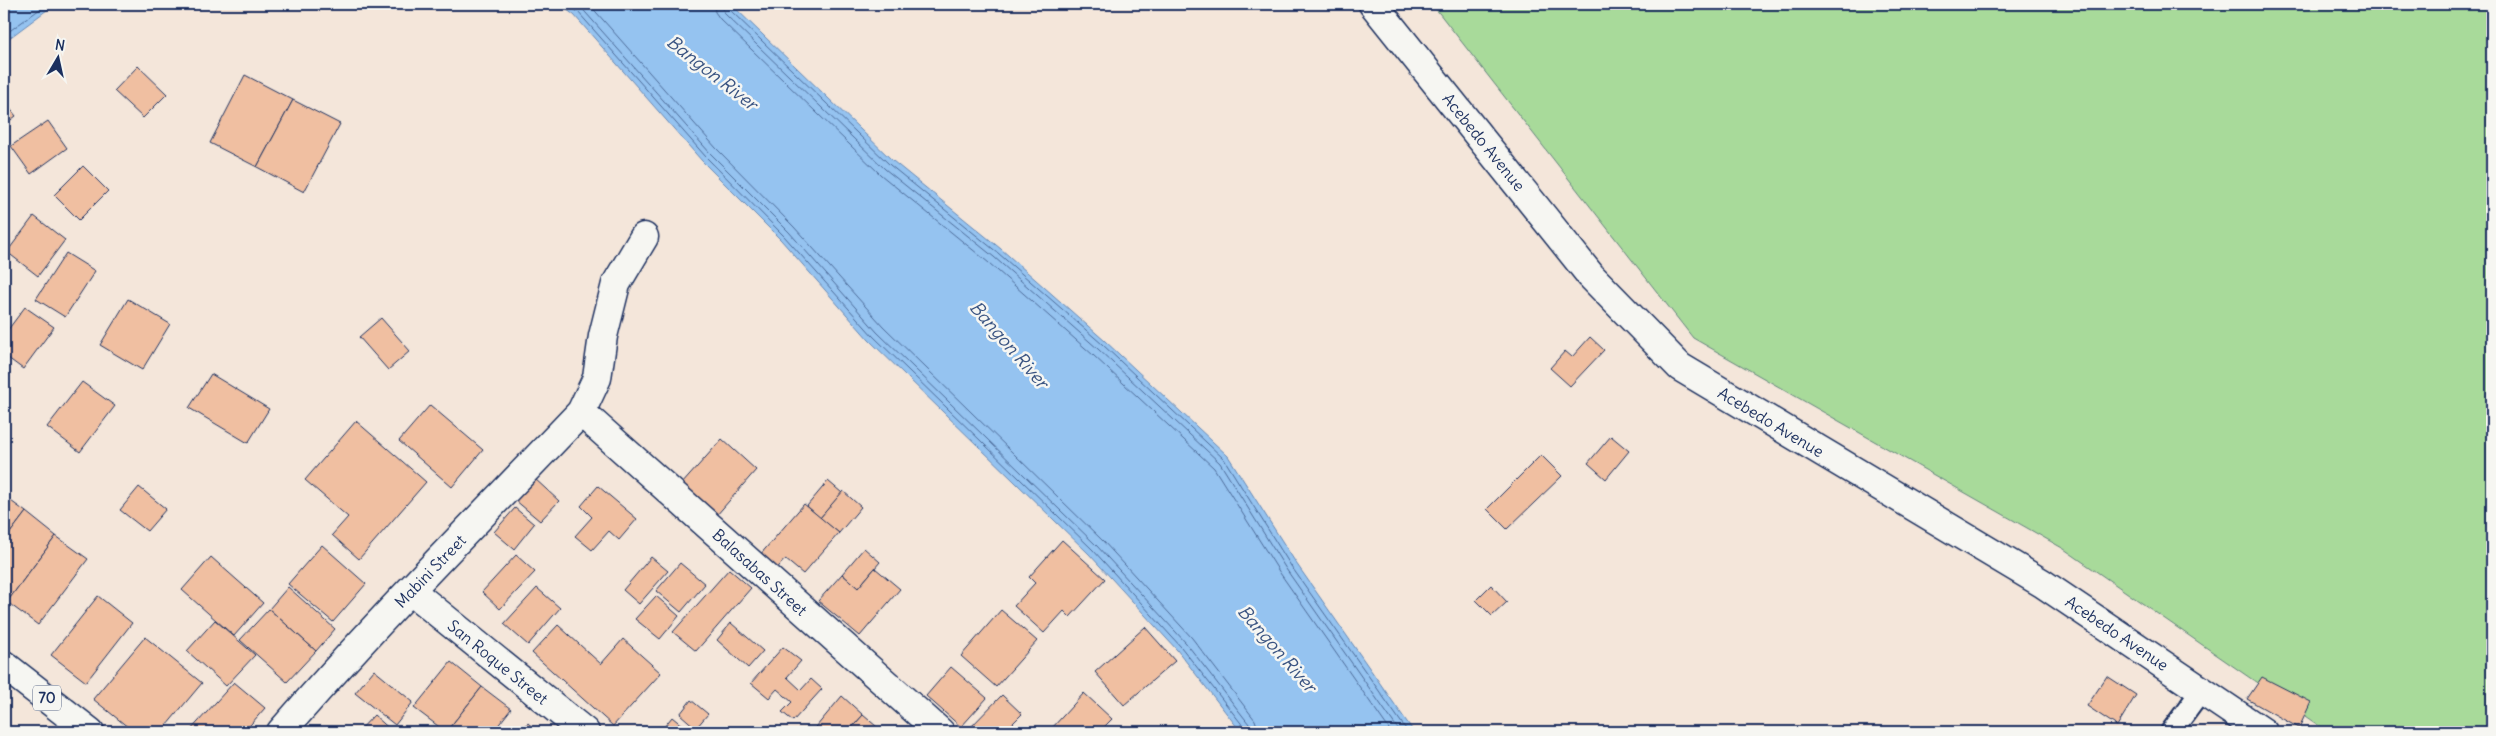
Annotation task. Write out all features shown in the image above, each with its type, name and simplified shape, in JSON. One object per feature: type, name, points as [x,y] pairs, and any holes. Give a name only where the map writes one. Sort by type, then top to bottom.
[{"type":"main road","name":"Acebedo Avenue","points":[[1373,4],[1592,276],[1680,367],[2042,583],[2263,732]]},
{"type":"main road","name":"Mabini Street","points":[[280,732],[343,660],[412,591],[581,412],[597,378],[603,336],[616,284],[644,237]]},
{"type":"main road","name":"Balasabas Street","points":[[581,412],[935,731]]},
{"type":"main road","name":"San Roque Street","points":[[412,591],[585,732]]},
{"type":"main road","name":"70","points":[[4,665],[90,732]]},
{"type":"lane","points":[[2170,732],[2202,690]]},
{"type":"green space","points":[[1432,4],[2492,4],[2492,732],[2328,732],[2064,549],[1693,338]]},
{"type":"water","points":[[4,4],[55,4],[4,42]]},
{"type":"water","name":"Bangon River","points":[[559,4],[731,4],[893,161],[1001,249],[1105,341],[1228,456],[1296,563],[1414,732],[1241,732],[1177,650],[1089,554],[869,340],[781,240],[702,161],[574,15]]},
{"type":"building","points":[[138,66],[167,94],[143,118],[114,91]]},
{"type":"building","points":[[245,75],[293,100],[257,167],[210,143]]},
{"type":"building","points":[[293,100],[340,124],[304,192],[257,167]]},
{"type":"building","points":[[4,101],[16,116],[4,125]]},
{"type":"building","points":[[48,121],[67,148],[31,174],[11,146]]},
{"type":"building","points":[[83,166],[108,191],[79,220],[54,195]]},
{"type":"building","points":[[34,216],[65,240],[38,276],[7,252]]},
{"type":"building","points":[[66,253],[95,271],[65,317],[36,299]]},
{"type":"building","points":[[128,299],[170,324],[142,370],[100,345]]},
{"type":"building","points":[[25,307],[54,327],[23,369],[4,355],[4,335]]},
{"type":"building","points":[[381,318],[410,351],[388,370],[359,337]]},
{"type":"building","points":[[1590,337],[1604,350],[1570,386],[1550,368],[1565,351],[1572,357]]},
{"type":"building","points":[[211,374],[269,409],[248,443],[189,408]]},
{"type":"building","points":[[82,382],[115,406],[80,452],[47,427]]},
{"type":"building","points":[[430,405],[483,450],[452,487],[399,441]]},
{"type":"building","points":[[356,421],[426,482],[359,559],[332,535],[348,517],[305,480]]},
{"type":"building","points":[[1611,436],[1629,451],[1606,479],[1588,463]]},
{"type":"building","points":[[722,439],[756,470],[716,516],[681,485]]},
{"type":"building","points":[[1541,455],[1562,476],[1507,529],[1487,509]]},
{"type":"building","points":[[534,478],[559,501],[540,521],[515,500]]},
{"type":"building","points":[[828,481],[842,493],[820,518],[807,506]]},
{"type":"building","points":[[598,486],[637,519],[619,540],[609,531],[592,550],[575,536],[592,517],[581,506]]},
{"type":"building","points":[[139,487],[166,509],[147,531],[120,510]]},
{"type":"building","points":[[843,491],[861,507],[839,533],[820,518]]},
{"type":"building","points":[[4,496],[26,512],[4,541]]},
{"type":"building","points":[[804,504],[839,533],[803,574],[785,559],[770,577],[753,563]]},
{"type":"building","points":[[515,508],[534,524],[514,549],[494,532]]},
{"type":"building","points":[[26,512],[56,536],[7,602],[4,599],[4,541]]},
{"type":"building","points":[[56,536],[88,559],[38,625],[7,602]]},
{"type":"building","points":[[1062,540],[1105,579],[1070,617],[1064,611],[1044,633],[1014,606],[1035,583],[1029,577]]},
{"type":"building","points":[[322,545],[366,584],[333,622],[288,584]]},
{"type":"building","points":[[864,548],[880,562],[858,588],[842,574]]},
{"type":"building","points":[[516,555],[535,572],[500,609],[482,592]]},
{"type":"building","points":[[211,557],[263,603],[234,636],[182,590]]},
{"type":"building","points":[[651,557],[668,571],[639,604],[623,590]]},
{"type":"building","points":[[680,563],[705,584],[681,612],[656,591]]},
{"type":"building","points":[[875,568],[900,589],[860,636],[818,601],[842,574],[858,588]]},
{"type":"building","points":[[729,569],[751,588],[696,651],[673,632]]},
{"type":"building","points":[[1491,585],[1507,602],[1492,616],[1476,600]]},
{"type":"building","points":[[288,587],[335,629],[316,651],[269,609]]},
{"type":"building","points":[[537,588],[560,608],[528,645],[504,624]]},
{"type":"building","points":[[98,596],[132,623],[86,682],[51,655]]},
{"type":"building","points":[[656,596],[679,616],[660,639],[635,619]]},
{"type":"building","points":[[269,609],[316,651],[287,682],[240,640]]},
{"type":"building","points":[[1001,610],[1037,641],[996,687],[961,656]]},
{"type":"building","points":[[215,620],[255,655],[226,686],[187,651]]},
{"type":"building","points":[[731,623],[763,651],[748,668],[717,640]]},
{"type":"building","points":[[558,625],[601,664],[623,639],[661,673],[613,726],[532,653]]},
{"type":"building","points":[[1145,627],[1175,661],[1124,705],[1095,672]]},
{"type":"building","points":[[145,637],[202,683],[161,732],[134,732],[93,699]]},
{"type":"building","points":[[783,647],[801,661],[787,677],[801,690],[811,679],[822,689],[793,721],[782,712],[792,702],[777,689],[769,698],[751,683]]},
{"type":"building","points":[[451,662],[482,687],[446,732],[414,708]]},
{"type":"building","points":[[951,667],[987,698],[961,727],[926,696]]},
{"type":"building","points":[[374,670],[413,702],[395,725],[355,693]]},
{"type":"building","points":[[2107,676],[2136,695],[2117,726],[2087,706]]},
{"type":"building","points":[[2262,677],[2311,702],[2299,728],[2247,699]]},
{"type":"building","points":[[234,682],[265,708],[244,732],[189,732]]},
{"type":"building","points":[[482,687],[511,709],[493,732],[446,732]]},
{"type":"building","points":[[1084,693],[1112,719],[1099,732],[1057,732],[1052,728]]},
{"type":"building","points":[[1002,695],[1022,714],[1004,732],[967,731]]},
{"type":"building","points":[[842,696],[863,715],[848,732],[822,732],[816,727]]},
{"type":"building","points":[[691,700],[708,714],[696,728],[680,714]]},
{"type":"building","points":[[374,715],[393,732],[358,732]]},
{"type":"building","points":[[863,715],[883,732],[848,732]]},
{"type":"building","points":[[672,717],[690,732],[660,732]]},
{"type":"building","points":[[528,723],[538,732],[520,732]]},
{"type":"building","points":[[1023,725],[1031,732],[1017,732]]},
{"type":"building","points":[[761,726],[768,732],[756,732]]}]
